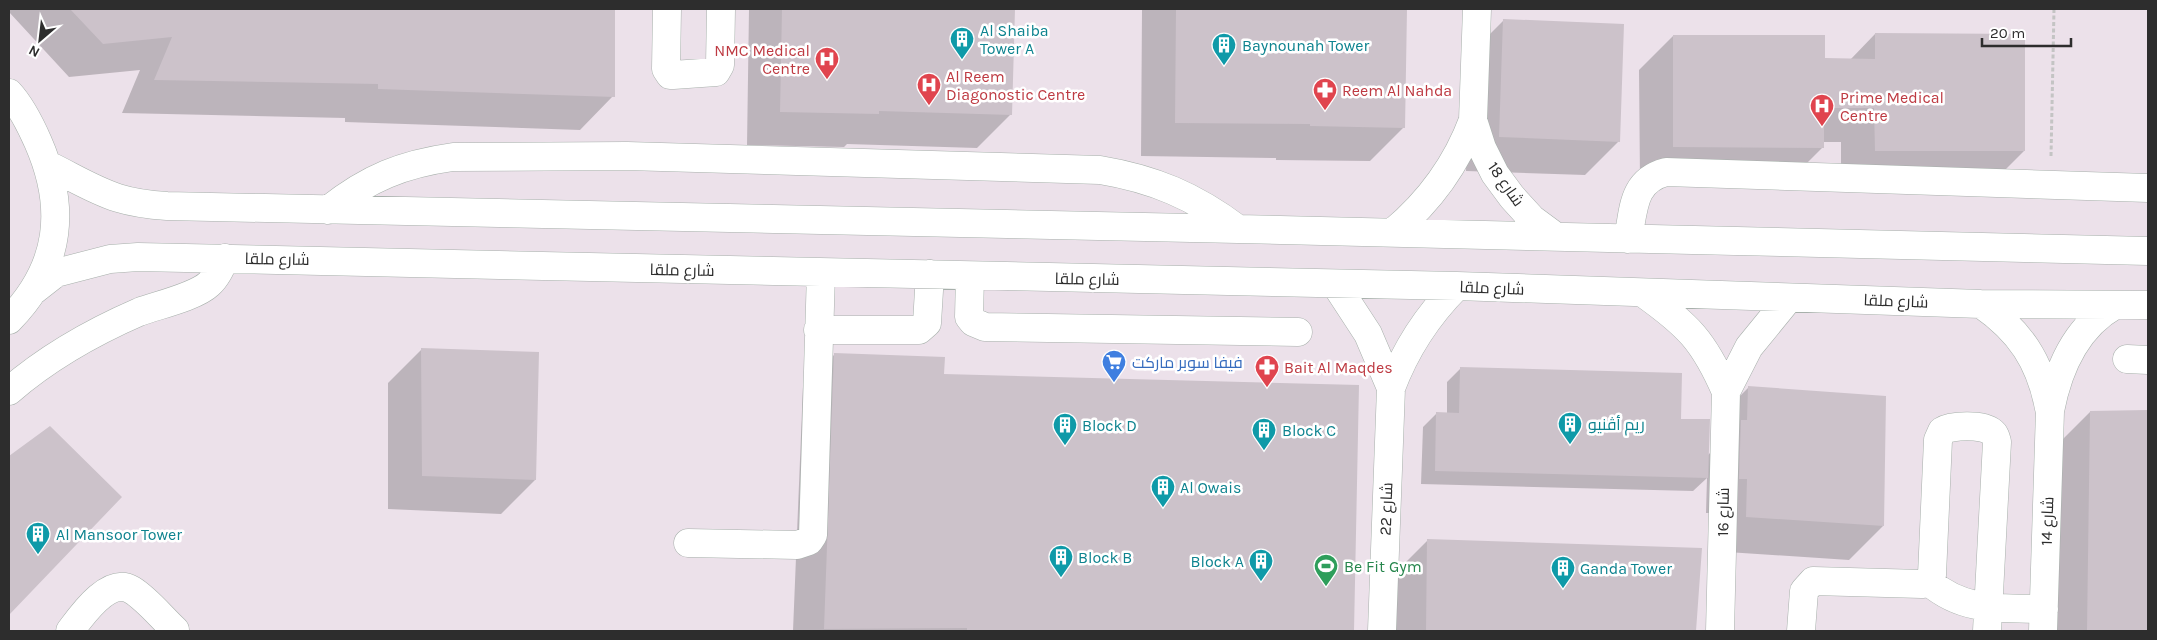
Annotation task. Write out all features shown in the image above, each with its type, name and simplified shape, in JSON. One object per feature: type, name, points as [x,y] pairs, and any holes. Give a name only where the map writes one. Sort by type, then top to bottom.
[{"type":"street","points":[[668,9],[666,69],[670,75],[716,72],[720,65],[722,9]]},
{"type":"street","name":"شارع 18","points":[[1477,9],[1473,120],[1482,148],[1495,174],[1512,198],[1532,219],[1555,236]]},
{"type":"street","points":[[9,93],[33,132],[48,165],[55,197],[55,230],[48,262],[33,291],[9,320]]},
{"type":"street","name":"شارع 18","points":[[1393,232],[1427,201],[1442,182],[1458,156],[1473,120]]},
{"type":"street","points":[[328,210],[350,192],[374,179],[399,168],[426,160],[453,157],[627,156],[1100,170],[1130,175],[1187,195],[1214,210],[1238,228]]},
{"type":"street","points":[[48,165],[96,190],[119,198],[143,204],[167,206],[1238,228],[2148,252]]},
{"type":"street","points":[[1628,239],[1637,194],[1649,179],[1666,172],[2148,188]]},
{"type":"street","name":"شارع ملقا","points":[[33,291],[56,273],[110,259],[138,257],[821,274],[930,274],[1336,285],[1457,286],[1981,304],[2148,305]]},
{"type":"street","points":[[9,391],[58,354],[90,336],[147,309],[200,290],[210,284],[225,258]]},
{"type":"street","points":[[688,543],[797,545],[809,541],[812,535],[821,274]]},
{"type":"street","points":[[818,330],[919,330],[927,323],[930,274]]},
{"type":"street","points":[[970,276],[969,317],[978,326],[1298,332]]},
{"type":"street","name":"شارع 22","points":[[1336,285],[1368,334],[1391,388]]},
{"type":"street","name":"شارع 22","points":[[1382,631],[1391,388],[1400,365],[1425,323],[1457,286]]},
{"type":"street","name":"شارع 16","points":[[1643,293],[1688,328],[1704,348],[1726,392]]},
{"type":"street","name":"شارع 16","points":[[1720,631],[1726,392],[1748,347],[1789,298]]},
{"type":"street","name":"شارع 14","points":[[1981,304],[2014,331],[2026,347],[2038,367],[2046,389],[2050,411]]},
{"type":"street","name":"شارع 14","points":[[2043,620],[2050,411],[2057,380],[2074,344],[2100,313],[2115,305]]},
{"type":"street","points":[[1929,582],[1932,575],[1940,435],[1942,431],[1952,426],[1987,428],[1996,436],[1997,442],[1987,619]]},
{"type":"street","points":[[1801,631],[1804,591],[1813,581],[1922,584],[1929,582]]},
{"type":"street","points":[[1929,582],[1941,592],[1987,619],[2043,620]]},
{"type":"street","points":[[70,631],[106,591],[119,586],[132,590],[174,631]]},
{"type":"path","points":[[2050,184],[2054,9]]},
{"type":"building","points":[[70,9],[615,9],[615,97],[378,89],[378,84],[154,80],[172,37],[103,44]]},
{"type":"building","points":[[782,9],[1015,9],[1012,115],[879,111],[879,114],[780,112]]},
{"type":"building","points":[[1176,9],[1407,9],[1405,128],[1310,126],[1310,124],[1175,123]]},
{"type":"building","points":[[1503,19],[1624,24],[1620,142],[1499,137]]},
{"type":"building","points":[[1875,33],[2025,34],[2025,151],[1875,151],[1874,108],[1824,108],[1824,148],[1673,147],[1673,35],[1825,35],[1825,58],[1875,59]]},
{"type":"building","points":[[421,348],[539,352],[536,480],[422,476]]},
{"type":"building","name":"Al Owais","points":[[834,353],[945,357],[944,374],[1359,385],[1354,631],[967,631],[967,628],[824,629]]},
{"type":"building","name":"ريم أڤنيو","points":[[1460,367],[1682,373],[1681,419],[1710,419],[1708,478],[1435,471],[1436,412],[1459,413]]},
{"type":"building","points":[[1748,386],[1886,396],[1884,526],[1746,517],[1747,479],[1739,479],[1741,420],[1747,420]]},
{"type":"building","points":[[2148,410],[2148,631],[2087,631],[2090,411]]},
{"type":"building","name":"Al Mansoor Tower","points":[[50,426],[122,497],[9,615],[9,456]]},
{"type":"building","name":"Ganda Tower","points":[[1427,539],[1702,548],[1696,631],[1426,631]]},
{"type":"place","name":"Al Shaiba Tower A","points":[[962,60]]},
{"type":"place","name":"Baynounah Tower","points":[[1224,66]]},
{"type":"place","name":"NMC Medical Centre","points":[[827,80]]},
{"type":"place","name":"Al Reem Diagonostic Centre","points":[[929,106]]},
{"type":"place","name":"Reem Al Nahda","points":[[1325,111]]},
{"type":"place","name":"Prime Medical Centre","points":[[1822,127]]},
{"type":"place","name":"فيفا سوبر ماركت","points":[[1114,383]]},
{"type":"place","name":"Bait Al Maqdes","points":[[1267,388]]},
{"type":"place","name":"ريم أڤنيو","points":[[1570,445]]},
{"type":"place","name":"Block D","points":[[1065,446]]},
{"type":"place","name":"Block C","points":[[1264,451]]},
{"type":"place","name":"Al Owais","points":[[1163,508]]},
{"type":"place","name":"Al Mansoor Tower","points":[[38,555]]},
{"type":"place","name":"Block B","points":[[1061,578]]},
{"type":"place","name":"Block A","points":[[1261,582]]},
{"type":"place","name":"Be Fit Gym","points":[[1326,587]]},
{"type":"place","name":"Ganda Tower","points":[[1563,589]]}]
